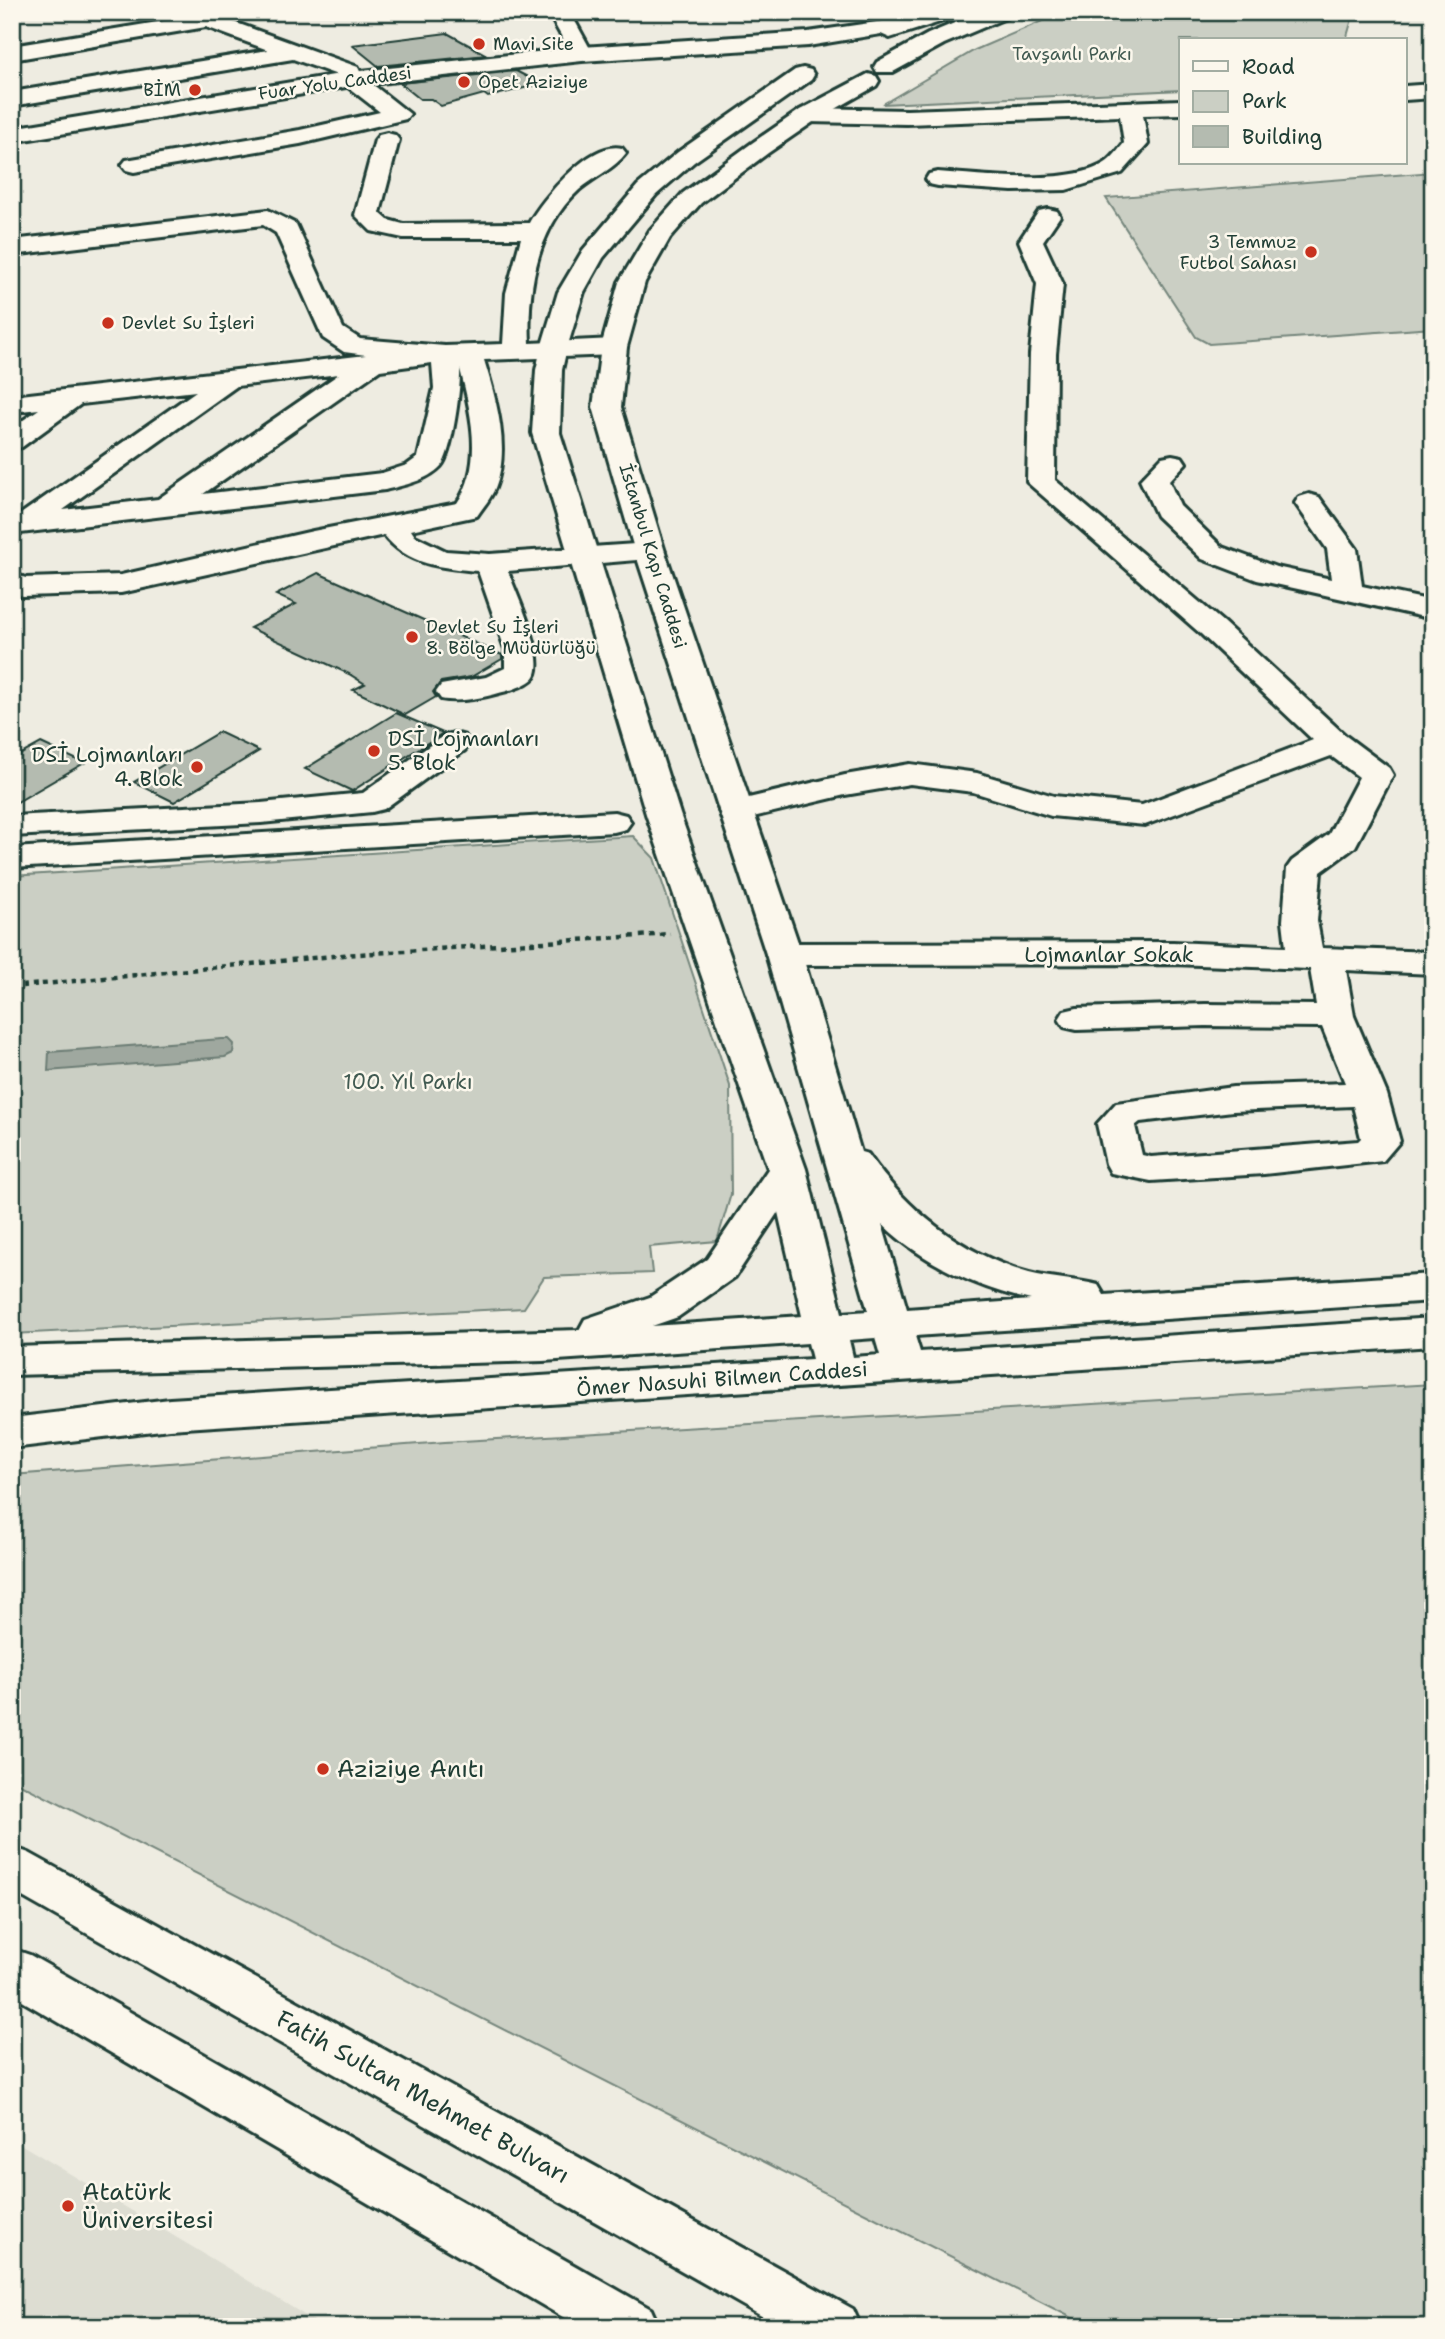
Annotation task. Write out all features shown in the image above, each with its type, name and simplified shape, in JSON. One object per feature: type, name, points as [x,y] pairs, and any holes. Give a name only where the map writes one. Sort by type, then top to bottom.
[{"type":"main road","points":[[559,12],[582,54]]},
{"type":"main road","points":[[836,1373],[787,1169],[663,814],[546,433],[549,370],[571,292],[587,264],[647,190],[781,69],[798,70],[798,64],[803,59],[948,12]]},
{"type":"main road","name":"İstanbul Kapı Caddesi","points":[[834,1128],[784,954],[650,552],[607,407],[614,347],[632,282],[659,235],[692,198],[808,115],[936,39],[1000,12]]},
{"type":"main road","points":[[12,54],[194,17],[350,72],[352,79],[398,114],[337,131],[134,165]]},
{"type":"main road","points":[[660,50],[832,36],[914,23]]},
{"type":"main road","points":[[660,50],[713,55],[834,83],[877,74],[875,58],[865,54],[748,44]]},
{"type":"main road","name":"Fuar Yolu Caddesi","points":[[12,135],[352,79],[582,54],[660,50]]},
{"type":"main road","points":[[12,99],[296,52]]},
{"type":"main road","points":[[1406,93],[1433,92]]},
{"type":"main road","points":[[808,115],[907,117],[1179,107]]},
{"type":"main road","points":[[937,179],[1012,184],[1066,183],[1114,168],[1136,144],[1131,110]]},
{"type":"main road","points":[[387,140],[367,215],[380,226],[402,231],[537,230]]},
{"type":"main road","points":[[517,350],[515,322],[521,276],[537,230],[553,204],[580,176],[614,153]]},
{"type":"main road","points":[[1048,216],[1031,241],[1050,284],[1043,354],[1041,482],[1212,628],[1335,743],[1377,775],[1343,840],[1304,868],[1300,921],[1368,1094],[1381,1140],[1368,1152],[1264,1162],[1151,1169],[1125,1164],[1116,1124],[1129,1111],[1233,1099],[1368,1094]]},
{"type":"main road","points":[[12,248],[268,217],[287,229],[332,332],[353,346],[456,353]]},
{"type":"main road","points":[[12,404],[456,353],[614,347]]},
{"type":"main road","points":[[18,524],[385,481],[417,471],[431,460],[456,353]]},
{"type":"main road","points":[[12,583],[23,587],[121,584],[313,540],[467,510],[482,485],[486,453],[480,390],[456,353]]},
{"type":"main road","points":[[165,507],[374,363]]},
{"type":"main road","points":[[18,524],[231,379]]},
{"type":"main road","points":[[12,441],[74,397]]},
{"type":"main road","points":[[1172,463],[1154,480],[1167,510],[1212,553],[1268,574],[1433,610]]},
{"type":"main road","points":[[1308,503],[1342,549],[1348,590]]},
{"type":"main road","points":[[392,525],[405,542],[440,559],[490,563],[650,552]]},
{"type":"main road","points":[[452,692],[494,685],[521,673],[520,649],[490,563]]},
{"type":"main road","points":[[736,811],[845,785],[910,774],[977,783],[1051,807],[1145,815],[1335,743]]},
{"type":"main road","points":[[12,826],[261,813],[372,802],[454,744]]},
{"type":"main road","points":[[12,858],[614,822]]},
{"type":"main road","name":"Lojmanlar Sokak","points":[[784,954],[1173,953],[1433,962]]},
{"type":"main road","points":[[1077,1019],[1205,1014],[1336,1016]]},
{"type":"main road","points":[[834,1128],[866,1183],[903,1223],[961,1263],[1022,1285],[1150,1305]]},
{"type":"main road","points":[[834,1128],[904,1367]]},
{"type":"main road","points":[[544,1347],[664,1307],[721,1268],[787,1169]]},
{"type":"main road","name":"Ömer Nasuhi Bilmen Caddesi","points":[[12,1360],[544,1347],[1433,1287]]},
{"type":"main road","name":"Ömer Nasuhi Bilmen Caddesi","points":[[12,1433],[170,1414],[836,1373],[1433,1332]]},
{"type":"main road","name":"Fatih Sultan Mehmet Bulvarı","points":[[12,1867],[833,2327]]},
{"type":"main road","points":[[12,1970],[631,2327]]},
{"type":"path","points":[[12,987],[343,955],[706,932]]},
{"type":"shaded area","points":[[229,1039],[234,1044],[233,1053],[225,1057],[48,1071],[49,1052]]},
{"type":"shaded area","name":"Atatürk Üniversitesi","points":[[12,2139],[234,2272],[324,2327],[12,2327]]},
{"type":"green space","name":"Tavşanlı Parkı","points":[[1063,12],[1354,12],[1347,38],[1179,38],[1179,90],[883,104],[975,50]]},
{"type":"green space","name":"3 Temmuz Futbol Sahası","points":[[1433,172],[1433,328],[1209,344],[1196,337],[1106,198]]},
{"type":"green space","name":"100. Yıl Parkı","points":[[633,836],[654,858],[730,1086],[731,1194],[717,1241],[649,1247],[652,1273],[544,1277],[524,1308],[12,1334],[12,876]]},
{"type":"green space","points":[[1433,1384],[1433,1811],[1425,1813],[1433,1832],[1433,2327],[1090,2327],[12,1780],[12,1475],[445,1442]]},
{"type":"building","points":[[447,33],[487,55],[378,66],[352,45]]},
{"type":"building","points":[[516,71],[541,84],[488,97],[484,94],[441,106],[431,99],[420,99],[400,83]]},
{"type":"building","name":"Devlet Su İşleri 8. Bölge Müdürlüğü","points":[[318,573],[502,655],[502,659],[471,677],[441,682],[433,692],[436,697],[405,715],[353,690],[365,684],[349,674],[250,628],[296,604],[276,595]]},
{"type":"building","name":"DSİ Lojmanları 5. Blok","points":[[396,713],[443,733],[352,791],[305,769]]},
{"type":"building","name":"DSİ Lojmanları 4. Blok","points":[[219,732],[259,751],[174,802],[134,782]]},
{"type":"building","points":[[41,743],[84,763],[12,805],[12,759]]},
{"type":"place","name":"Mavi Site","points":[[479,44]]},
{"type":"place","name":"Opet Aziziye","points":[[464,82]]},
{"type":"place","name":"BİM","points":[[195,90]]},
{"type":"place","name":"3 Temmuz Futbol Sahası","points":[[1311,252]]},
{"type":"place","name":"Devlet Su İşleri","points":[[108,323]]},
{"type":"place","name":"Devlet Su İşleri 8. Bölge Müdürlüğü","points":[[412,637]]},
{"type":"place","name":"DSİ Lojmanları 5. Blok","points":[[374,751]]},
{"type":"place","name":"DSİ Lojmanları 4. Blok","points":[[197,767]]},
{"type":"place","name":"Aziziye Anıtı","points":[[323,1769]]},
{"type":"place","name":"Atatürk Üniversitesi","points":[[68,2206]]}]
